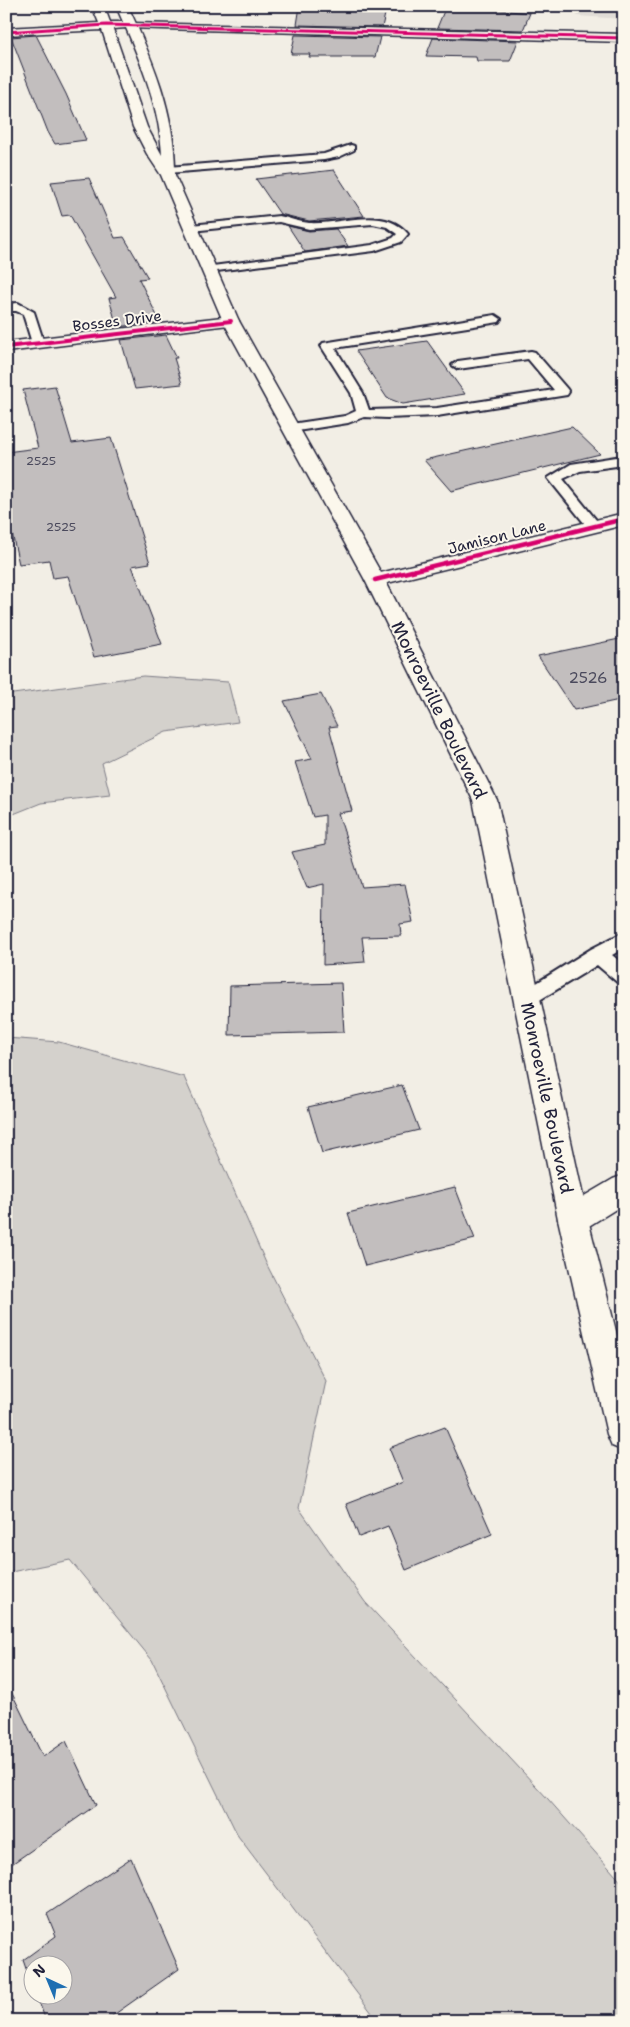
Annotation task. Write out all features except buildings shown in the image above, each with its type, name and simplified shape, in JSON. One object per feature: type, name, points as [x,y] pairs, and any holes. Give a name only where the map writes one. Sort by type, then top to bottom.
[{"type":"main road","name":"Monroeville Boulevard","points":[[98,6],[140,127],[154,154],[168,173],[231,321],[376,580],[485,800],[573,1219],[624,1434]]},
{"type":"main road","name":"Monroeville Boulevard","points":[[122,6],[161,106],[170,155],[168,173]]},
{"type":"main road","points":[[6,32],[106,25],[624,38]]},
{"type":"main road","name":"Bosses Drive","points":[[6,347],[231,321]]},
{"type":"main road","name":"Jamison Lane","points":[[376,580],[624,519]]},
{"type":"main road","points":[[573,1219],[624,1188]]},
{"type":"lane","points":[[168,173],[324,157],[352,148]]},
{"type":"lane","points":[[191,228],[279,219],[312,226],[373,221],[391,225],[403,234],[397,240],[374,248],[209,269]]},
{"type":"lane","points":[[6,308],[18,307],[28,312],[38,343]]},
{"type":"lane","points":[[362,413],[363,408],[357,392],[327,346],[495,319]]},
{"type":"lane","points":[[291,428],[356,418],[362,413],[423,414],[562,392],[531,355],[458,365]]},
{"type":"lane","points":[[594,526],[556,478],[576,467],[624,461]]},
{"type":"lane","points":[[526,999],[624,939]]},
{"type":"lane","points":[[598,954],[624,978]]},
{"type":"shaded area","points":[[585,6],[624,6],[624,19],[577,16]]},
{"type":"shaded area","points":[[143,676],[228,682],[238,722],[166,732],[102,763],[110,795],[41,803],[6,817],[6,695]]},
{"type":"shaded area","points":[[6,1038],[59,1042],[184,1077],[266,1263],[326,1381],[299,1508],[365,1602],[548,1799],[624,1885],[624,2021],[378,2021],[238,1836],[152,1660],[70,1560],[6,1573]]},
{"type":"cycle path","points":[[6,32],[106,25],[624,38]]},
{"type":"cycle path","points":[[6,347],[231,321]]},
{"type":"cycle path","points":[[375,580],[624,519]]}]
